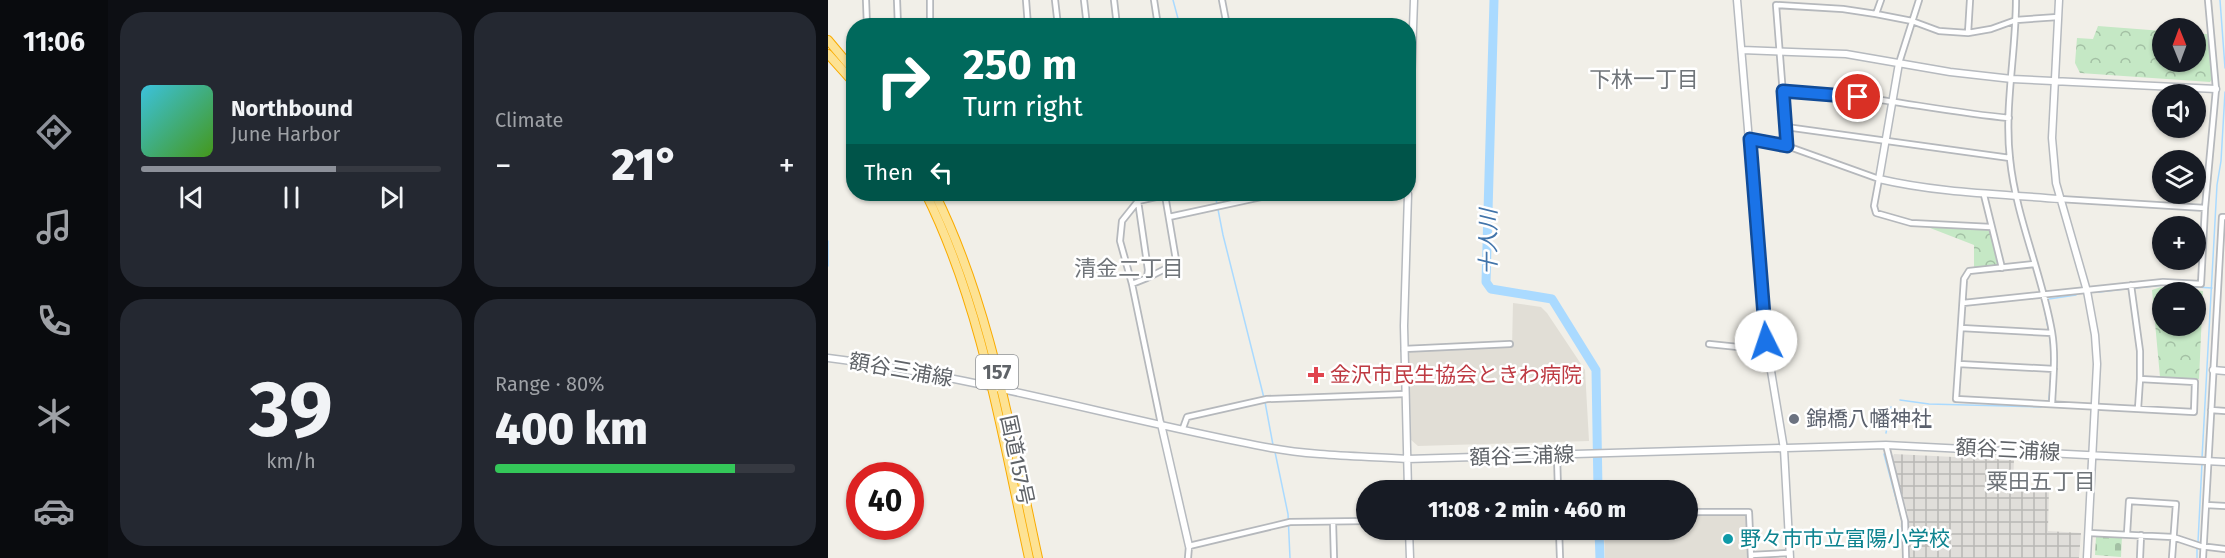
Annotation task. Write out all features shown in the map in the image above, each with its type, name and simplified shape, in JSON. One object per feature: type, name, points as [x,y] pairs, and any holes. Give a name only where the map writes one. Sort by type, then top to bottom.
[{"type":"highway","points":[[828,40],[846,61]]},
{"type":"highway","points":[[828,54],[846,74]]},
{"type":"highway","name":"国道157号","points":[[929,201],[948,241],[966,289],[991,386],[1029,558]]},
{"type":"highway","name":"国道157号","points":[[938,201],[962,254],[974,289],[1001,388],[1038,558]]},
{"type":"street","points":[[866,0],[867,18]]},
{"type":"street","points":[[897,0],[898,18]]},
{"type":"street","points":[[930,0],[930,18]]},
{"type":"street","points":[[1026,0],[1027,18]]},
{"type":"street","points":[[1055,0],[1057,18]]},
{"type":"street","points":[[1084,0],[1086,18]]},
{"type":"street","points":[[1114,0],[1116,18]]},
{"type":"street","points":[[1154,0],[1157,18]]},
{"type":"street","points":[[1222,0],[1225,18]]},
{"type":"street","points":[[1413,18],[1414,0]]},
{"type":"street","points":[[1698,512],[1749,512],[1751,556],[1790,556],[1784,448],[1767,350],[1737,0]]},
{"type":"street","points":[[1843,9],[1845,0]]},
{"type":"street","points":[[1876,14],[1881,0]]},
{"type":"street","points":[[1919,0],[1899,63],[1874,206],[1876,213],[1911,223],[1991,227]]},
{"type":"street","points":[[1968,33],[1970,0]]},
{"type":"street","points":[[2016,0],[2009,118],[2010,158],[2016,196],[2052,333],[2054,369],[2052,404]]},
{"type":"street","points":[[2059,0],[2052,138],[2056,183],[2087,291],[2097,364],[2087,558]]},
{"type":"street","points":[[1963,303],[2163,282],[2201,284],[2205,208],[2216,89],[2208,0]]},
{"type":"street","points":[[1787,146],[1775,3],[1876,14],[1912,21],[1939,31],[1968,33],[1990,29],[2016,20],[2058,17]]},
{"type":"street","points":[[1742,50],[1846,54],[2012,79],[2216,89]]},
{"type":"street","points":[[1783,91],[1842,94],[1958,114],[2009,118]]},
{"type":"street","points":[[1786,127],[1886,139],[2010,158]]},
{"type":"street","points":[[1750,139],[1787,146],[1879,179],[1906,185],[1984,195],[2205,208]]},
{"type":"street","points":[[1984,195],[2002,268]]},
{"type":"street","points":[[1138,201],[1147,278]]},
{"type":"street","points":[[1138,201],[1125,214],[1120,241],[1132,284],[1189,546],[1188,558]]},
{"type":"street","points":[[1132,284],[1167,268],[1176,261],[1166,201]]},
{"type":"street","points":[[1169,217],[1240,201]]},
{"type":"street","points":[[1408,201],[1404,349],[1408,480]]},
{"type":"street","points":[[2203,558],[2199,545],[2206,505],[2205,461],[2211,410],[2222,217],[2225,217]]},
{"type":"street","points":[[2035,264],[1969,271],[1964,279],[1956,399],[2194,412],[2195,382],[2140,379]]},
{"type":"street","points":[[2218,273],[2225,273]]},
{"type":"street","points":[[2131,285],[2140,351],[2138,409]]},
{"type":"street","points":[[1961,328],[2052,333]]},
{"type":"street","points":[[1404,349],[1510,344]]},
{"type":"street","points":[[1709,344],[1767,350]]},
{"type":"street","name":"額谷三浦線","points":[[828,358],[930,373],[1279,449],[1407,459],[1886,445],[2225,462]]},
{"type":"street","points":[[1959,364],[2054,369]]},
{"type":"street","points":[[2213,370],[2225,371]]},
{"type":"street","points":[[1183,428],[1187,417],[1264,400],[1405,394]]},
{"type":"street","points":[[2211,410],[2225,411]]},
{"type":"street","points":[[1886,445],[1905,521],[1906,558]]},
{"type":"street","points":[[1557,455],[1558,480]]},
{"type":"street","points":[[2127,534],[2129,501],[2176,504],[2172,558]]},
{"type":"street","points":[[2206,505],[2225,506]]},
{"type":"street","points":[[1189,546],[1288,523],[1356,521]]},
{"type":"street","points":[[1333,522],[1334,558]]},
{"type":"street","points":[[2089,533],[2173,537],[2199,545],[2225,549]]},
{"type":"street","points":[[2140,558],[2141,535]]},
{"type":"street","points":[[1409,540],[1410,558]]},
{"type":"street","points":[[1559,540],[1560,558]]},
{"type":"shaded area","points":[[1513,303],[1541,307],[1585,370],[1589,441],[1418,446],[1410,439],[1408,352],[1512,347]]},
{"type":"shaded area","points":[[1894,454],[2014,460],[2013,485],[2049,487],[2048,531],[2081,533],[2079,558],[1909,558],[1908,515],[1892,458]]},
{"type":"shaded area","points":[[1747,514],[1748,558],[1605,558],[1604,540],[1698,540],[1698,515]]},
{"type":"green space","points":[[2098,26],[2152,30],[2152,72],[2206,72],[2206,34],[2209,34],[2213,78],[2210,82],[2080,73],[2075,63],[2077,38],[2093,39]]},
{"type":"green space","points":[[1925,226],[1989,229],[1999,265],[1974,267],[1974,245]]},
{"type":"green space","points":[[2156,336],[2201,336],[2199,379],[2160,377]]},
{"type":"green space","points":[[2099,535],[2122,536],[2121,557],[2095,555],[2096,537]]},
{"type":"waterway","points":[[1173,0],[1178,18]]},
{"type":"waterway","name":"十人川","points":[[1494,0],[1486,282],[1491,289],[1552,299],[1596,370],[1598,480]]},
{"type":"waterway","points":[[2220,0],[2225,68]]},
{"type":"waterway","points":[[2202,458],[2217,185],[2221,161],[2225,92]]},
{"type":"waterway","points":[[1216,201],[1264,398]]},
{"type":"waterway","points":[[828,241],[828,266]]},
{"type":"waterway","points":[[2135,288],[2164,285],[2212,288]]},
{"type":"waterway","points":[[2099,292],[2124,289]]},
{"type":"waterway","points":[[2049,299],[2076,295]]},
{"type":"waterway","points":[[2044,306],[2048,328]]},
{"type":"waterway","points":[[2050,338],[2052,363]]},
{"type":"waterway","points":[[2049,400],[2051,375]]},
{"type":"waterway","points":[[1900,400],[1929,404],[2041,407]]},
{"type":"waterway","points":[[1265,402],[1273,445]]},
{"type":"waterway","points":[[1886,433],[1891,407]]},
{"type":"waterway","points":[[1275,452],[1288,514],[1290,558]]},
{"type":"waterway","points":[[1884,454],[1902,521],[1903,558]]},
{"type":"waterway","points":[[2198,542],[2202,463]]},
{"type":"waterway","name":"十人川","points":[[1599,540],[1600,558]]},
{"type":"waterway","points":[[2197,547],[2197,558]]},
{"type":"place","name":"金沢市民生協会ときわ病院","points":[[1316,375]]},
{"type":"place","name":"錦橋八幡神社","points":[[1794,419]]},
{"type":"place","name":"野々市市立富陽小学校","points":[[1728,539]]},
{"type":"district","name":"下林一丁目","points":[[1644,79]]},
{"type":"district","name":"清金二丁目","points":[[1129,268]]},
{"type":"district","name":"粟田五丁目","points":[[2041,481]]},
{"type":"route","points":[[1766,341],[1750,139],[1787,146],[1783,91],[1858,97]]}]
